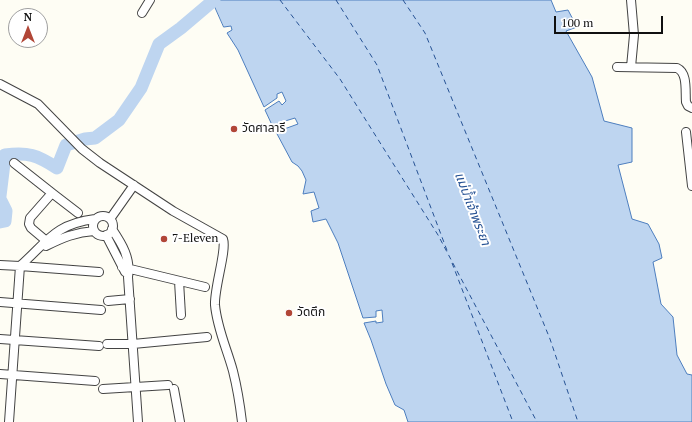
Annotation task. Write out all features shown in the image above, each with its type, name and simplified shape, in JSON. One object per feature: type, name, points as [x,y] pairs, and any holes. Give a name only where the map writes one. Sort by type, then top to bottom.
[{"type":"street","points":[[142,13],[150,0]]},
{"type":"street","points":[[631,0],[634,35],[631,67]]},
{"type":"street","points":[[617,67],[677,68],[681,70],[684,74],[686,102],[688,106],[692,108]]},
{"type":"street","points":[[0,84],[38,104],[82,149],[100,163],[173,211],[223,239],[224,247],[216,286],[215,306],[217,318],[233,371],[242,422]]},
{"type":"street","points":[[686,132],[692,186]]},
{"type":"street","points":[[14,162],[78,213]]},
{"type":"street","points":[[110,219],[134,185]]},
{"type":"street","points":[[48,242],[31,228],[29,222],[30,218],[52,193]]},
{"type":"street","points":[[9,422],[16,304],[20,266],[62,228],[74,223],[103,216],[110,219],[113,225],[112,228],[124,248],[130,299],[138,422]]},
{"type":"street","points":[[94,231],[93,223],[95,219]]},
{"type":"street","points":[[48,242],[82,232],[94,231],[98,234],[106,235],[112,228]]},
{"type":"street","points":[[106,235],[126,268],[205,288]]},
{"type":"street","points":[[0,265],[99,272]]},
{"type":"street","points":[[179,281],[181,315]]},
{"type":"street","points":[[108,301],[130,299]]},
{"type":"street","points":[[0,302],[101,310]]},
{"type":"street","points":[[0,339],[103,345],[133,344],[208,337]]},
{"type":"street","points":[[0,374],[95,381]]},
{"type":"street","points":[[103,389],[171,387],[180,422]]},
{"type":"water","name":"แม่น้ำเจ้าพระยา","points":[[212,0],[551,0],[556,12],[568,10],[577,27],[566,31],[592,77],[604,121],[632,128],[632,162],[618,165],[632,219],[648,224],[659,244],[662,258],[653,262],[661,304],[673,317],[677,355],[687,374],[692,375],[692,422],[408,422],[404,410],[395,405],[364,323],[376,321],[376,323],[383,322],[382,310],[376,311],[376,317],[363,318],[338,243],[326,219],[313,222],[311,211],[319,208],[314,192],[303,194],[306,180],[302,171],[292,162],[276,132],[298,124],[295,118],[272,125],[265,110],[279,101],[282,105],[286,101],[282,92],[277,94],[277,98],[264,107],[238,50],[227,33],[232,30],[231,26],[224,27]]},
{"type":"waterway","points":[[0,196],[5,155],[26,154],[38,157],[57,168],[66,145],[85,139],[95,138],[119,120],[141,88],[159,44],[181,28],[214,0]]},
{"type":"waterway","points":[[0,199],[6,211],[5,221],[0,222]]},
{"type":"ferry route","points":[[280,0],[340,79],[438,235],[537,422]]},
{"type":"ferry route","points":[[336,0],[377,65],[448,253]]},
{"type":"ferry route","points":[[403,0],[425,33],[550,339],[578,422]]},
{"type":"ferry route","points":[[452,263],[513,422]]},
{"type":"place","name":"วัดศาลารี","points":[[234,129]]},
{"type":"place","name":"7-Eleven","points":[[164,239]]},
{"type":"place","name":"วัดตึก","points":[[289,313]]}]
